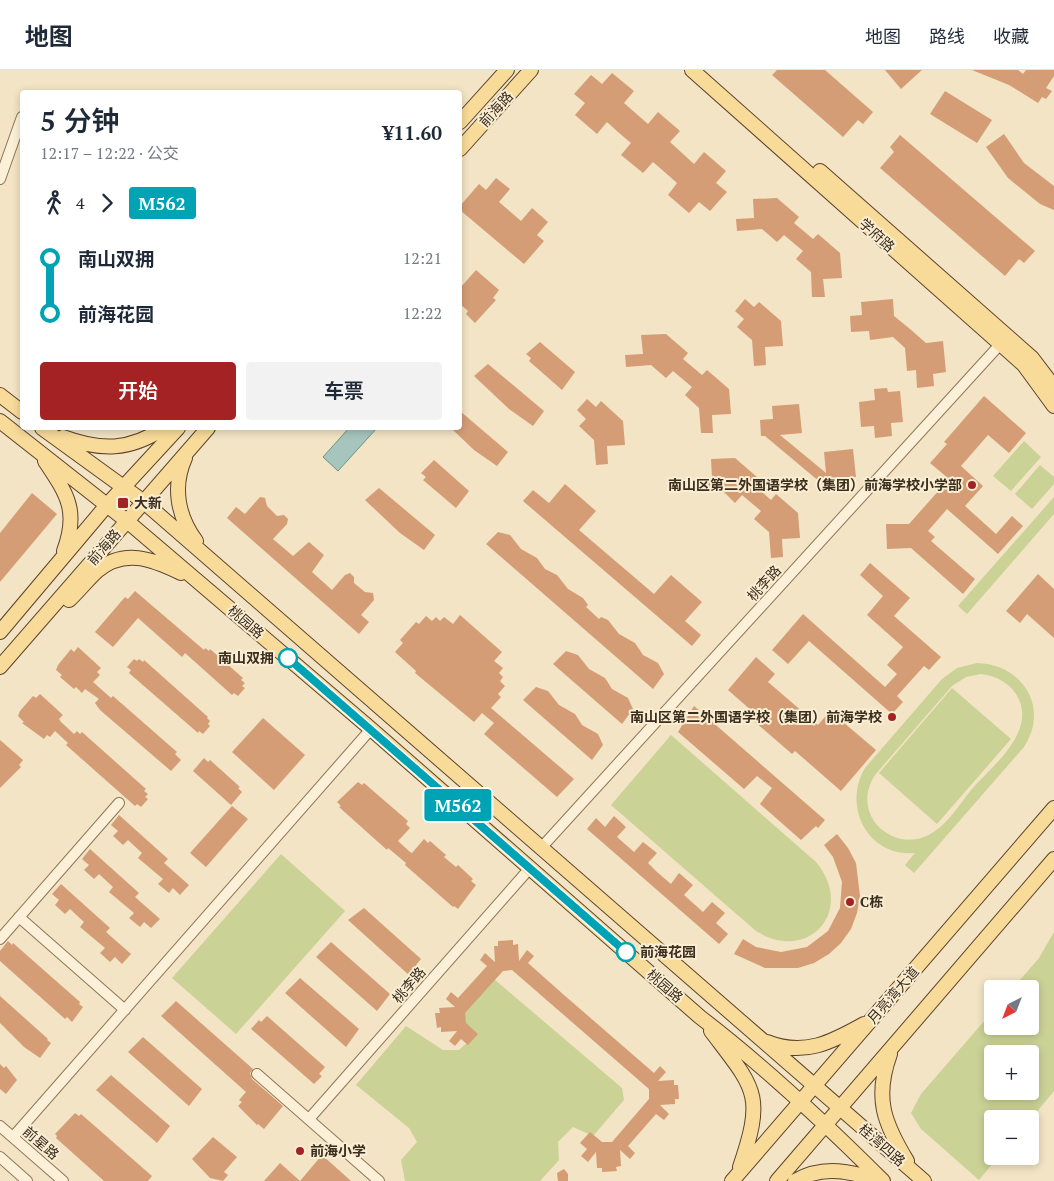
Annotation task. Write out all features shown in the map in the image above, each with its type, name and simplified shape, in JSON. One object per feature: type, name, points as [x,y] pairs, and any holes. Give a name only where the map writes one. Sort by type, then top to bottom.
[{"type":"main road","name":"前海路","points":[[462,120],[507,70]]},
{"type":"main road","name":"前海路","points":[[462,147],[531,70]]},
{"type":"main road","name":"学府路","points":[[692,70],[1004,340],[1032,358],[1054,387]]},
{"type":"main road","name":"学府路","points":[[705,70],[1004,340],[1054,406]]},
{"type":"main road","points":[[0,395],[20,410]]},
{"type":"main road","name":"桃园路","points":[[0,421],[127,521],[202,584],[700,1017],[736,1045],[826,1124]]},
{"type":"main road","name":"桃园路","points":[[45,430],[144,502],[840,1109]]},
{"type":"main road","points":[[47,430],[77,442],[104,447],[138,442],[160,430]]},
{"type":"main road","name":"前海路","points":[[0,632],[107,505],[176,430]]},
{"type":"main road","name":"前海路","points":[[0,666],[206,430]]},
{"type":"main road","points":[[190,448],[180,474],[179,506],[188,530],[216,565]]},
{"type":"main road","points":[[37,450],[66,494],[71,508],[70,535],[62,559]]},
{"type":"main road","points":[[30,632],[72,597],[96,572],[117,558],[142,558],[160,564],[202,584]]},
{"type":"main road","name":"月亮湾大道","points":[[735,1178],[1054,808]]},
{"type":"main road","points":[[777,1181],[1054,859]]},
{"type":"main road","points":[[700,1017],[739,1069],[753,1094],[754,1120],[735,1178]]},
{"type":"main road","points":[[760,1039],[785,1047],[814,1048],[834,1041],[873,1018]]},
{"type":"main road","points":[[893,1048],[884,1073],[881,1096],[890,1134],[919,1177]]},
{"type":"main road","name":"桂湾四路","points":[[840,1109],[919,1177]]},
{"type":"main road","name":"桂湾四路","points":[[826,1124],[883,1181]]},
{"type":"main road","points":[[795,1181],[810,1173],[825,1170],[854,1173],[883,1181]]},
{"type":"street","points":[[0,179],[20,123]]},
{"type":"street","name":"桃李路","points":[[541,848],[1004,340]]},
{"type":"street","points":[[13,1137],[371,729]]},
{"type":"street","points":[[0,938],[119,803]]},
{"type":"street","name":"桃李路","points":[[309,1119],[530,868]]},
{"type":"street","points":[[19,917],[125,1010]]},
{"type":"street","points":[[257,1074],[379,1181]]},
{"type":"street","name":"前星路","points":[[0,1126],[63,1181]]},
{"type":"street","points":[[0,1157],[27,1181]]},
{"type":"green space","points":[[1024,441],[1041,457],[1011,491],[993,476]]},
{"type":"green space","points":[[1040,465],[1054,477],[1054,484],[1032,509],[1015,494]]},
{"type":"green space","points":[[1054,497],[1054,514],[967,614],[958,606]]},
{"type":"green space","points":[[977,663],[993,665],[1019,679],[1027,690],[1032,703],[1034,717],[1031,732],[1024,747],[914,873],[905,865],[915,853],[898,852],[884,847],[872,838],[864,827],[858,813],[856,798],[859,783],[865,768],[942,679],[957,668]],"holes":[[[986,675],[997,678],[1009,686],[1016,694],[1022,707],[1022,721],[1018,734],[1011,746],[938,829],[924,837],[910,840],[890,835],[874,821],[869,809],[868,792],[875,775],[952,686],[966,677]]]},
{"type":"green space","points":[[952,688],[1011,739],[937,824],[879,773]]},
{"type":"green space","points":[[671,735],[816,862],[827,880],[831,898],[829,914],[821,927],[809,936],[793,941],[775,939],[756,931],[611,805]]},
{"type":"green space","points":[[281,854],[345,911],[236,1034],[172,978]]},
{"type":"green space","points":[[1054,932],[1054,1091],[1038,1110],[984,1110],[984,1165],[992,1165],[979,1180],[921,1129],[911,1113],[921,1094],[984,1021],[984,1035],[1039,1035],[1039,980],[1020,980],[1039,958]]},
{"type":"green space","points":[[494,979],[622,1088],[624,1100],[593,1136],[573,1127],[558,1142],[559,1160],[540,1181],[405,1181],[401,1160],[417,1142],[409,1128],[356,1085],[406,1026],[443,1050],[459,1050],[473,1037],[456,1016]]},
{"type":"water","points":[[347,430],[375,430],[338,471],[323,457]]},
{"type":"building","points":[[777,70],[825,70],[873,112],[863,124],[858,120],[843,137],[772,75]]},
{"type":"building","points":[[885,70],[922,70],[901,89]]},
{"type":"building","points":[[972,70],[1018,70],[1023,74],[1026,70],[1054,70],[1054,76],[1046,88],[1052,91],[1046,99],[1042,97],[1038,103],[1009,85]]},
{"type":"building","points":[[612,73],[634,91],[624,103],[648,124],[658,112],[680,131],[670,142],[694,164],[704,152],[726,171],[716,183],[727,192],[710,211],[699,202],[689,213],[668,195],[677,183],[653,162],[643,173],[621,155],[631,143],[607,122],[597,134],[575,115],[585,103],[574,94],[591,75],[602,84]]},
{"type":"building","points":[[945,91],[992,120],[977,143],[930,114]]},
{"type":"building","points":[[1004,134],[1024,163],[1054,186],[1054,210],[1040,204],[1008,178],[986,147]]},
{"type":"building","points":[[900,135],[1035,251],[1024,263],[1019,259],[1005,276],[880,168],[894,152],[890,147]]},
{"type":"building","points":[[496,178],[510,189],[499,202],[521,221],[532,208],[548,222],[537,235],[544,241],[524,264],[462,212],[462,204],[479,184],[486,190]]},
{"type":"building","points":[[777,198],[799,217],[794,223],[813,239],[818,234],[840,253],[842,278],[823,279],[825,297],[812,297],[811,272],[796,259],[803,251],[784,235],[777,242],[762,229],[737,231],[736,219],[754,218],[753,199]]},
{"type":"building","points":[[476,270],[499,290],[493,298],[496,300],[475,323],[466,314],[468,311],[462,306],[462,286]]},
{"type":"building","points":[[745,299],[754,307],[759,302],[781,321],[783,346],[765,347],[766,365],[754,366],[752,340],[737,327],[744,319],[735,311]]},
{"type":"building","points":[[893,299],[894,316],[926,343],[943,341],[946,372],[933,374],[934,386],[917,388],[916,370],[907,371],[905,348],[893,337],[870,340],[869,331],[851,332],[850,316],[862,315],[861,302]]},
{"type":"building","points":[[666,334],[688,353],[683,359],[702,375],[707,370],[729,389],[731,414],[712,415],[713,433],[701,433],[699,408],[685,395],[692,387],[673,371],[666,378],[651,365],[626,367],[625,355],[643,354],[641,335]]},
{"type":"building","points":[[540,342],[575,372],[562,390],[529,361],[531,358],[526,354]]},
{"type":"building","points":[[488,364],[544,411],[533,426],[509,409],[474,376]]},
{"type":"building","points":[[887,388],[888,392],[900,391],[903,422],[891,423],[892,436],[875,438],[874,426],[861,427],[859,402],[875,400],[874,389]]},
{"type":"building","points":[[984,396],[1026,433],[1009,453],[988,435],[961,466],[983,486],[965,506],[996,534],[1012,516],[1023,526],[998,554],[947,509],[928,531],[935,537],[931,541],[975,579],[963,594],[911,548],[887,549],[886,524],[909,524],[949,479],[930,463],[947,444],[944,442]]},
{"type":"building","points":[[587,399],[596,407],[601,401],[623,421],[625,445],[607,446],[608,464],[596,465],[594,440],[579,426],[586,419],[577,410]]},
{"type":"building","points":[[799,404],[802,433],[780,435],[826,473],[824,452],[853,449],[856,477],[843,478],[844,491],[828,492],[827,488],[765,436],[761,436],[760,420],[773,419],[772,406]]},
{"type":"building","points":[[462,413],[508,452],[497,466],[474,450],[453,430],[462,430]]},
{"type":"building","points":[[735,458],[757,477],[752,483],[771,500],[776,494],[798,513],[800,538],[782,539],[783,557],[771,558],[769,532],[754,519],[761,511],[742,495],[735,503],[721,489],[695,491],[694,479],[712,478],[711,459]]},
{"type":"building","points":[[434,460],[469,491],[456,508],[423,480],[426,477],[421,473]]},
{"type":"building","points":[[565,484],[596,511],[579,530],[654,594],[671,575],[702,602],[685,621],[701,635],[692,646],[523,501],[533,490],[549,503]]},
{"type":"building","points":[[379,488],[435,535],[424,550],[400,533],[365,500]]},
{"type":"building","points":[[32,493],[57,514],[0,582],[0,533]]},
{"type":"building","points":[[260,497],[265,498],[267,506],[277,516],[284,515],[288,519],[287,524],[273,539],[293,556],[309,542],[324,555],[312,572],[332,590],[345,575],[350,573],[354,577],[354,583],[365,592],[373,593],[374,600],[361,615],[369,622],[359,634],[227,518],[236,507],[245,514]]},
{"type":"building","points":[[498,532],[510,535],[521,549],[537,558],[545,569],[557,575],[568,589],[583,598],[588,605],[586,607],[599,619],[601,617],[608,620],[619,634],[635,643],[643,655],[658,663],[664,674],[653,689],[486,544]]},
{"type":"building","points":[[870,563],[910,598],[894,616],[941,657],[929,670],[924,666],[897,696],[903,702],[892,714],[809,641],[788,664],[772,650],[803,614],[885,687],[897,674],[887,665],[903,647],[867,615],[883,596],[860,575]]},
{"type":"building","points":[[1038,574],[1054,589],[1054,638],[1027,614],[1020,623],[1006,611]]},
{"type":"building","points":[[135,591],[204,650],[205,648],[209,651],[210,649],[243,678],[241,680],[245,683],[242,686],[245,688],[238,696],[234,693],[232,695],[185,653],[182,657],[138,618],[113,647],[95,632],[125,597],[128,599]]},
{"type":"building","points":[[460,615],[502,652],[494,661],[503,668],[499,673],[503,677],[500,681],[505,686],[498,694],[501,697],[491,708],[574,779],[557,797],[484,734],[494,723],[482,713],[474,722],[415,673],[416,671],[395,652],[403,643],[400,640],[416,622],[419,624],[426,616],[432,621],[436,617],[440,621],[444,617],[453,624]]},
{"type":"building","points":[[78,647],[101,668],[97,672],[100,675],[93,682],[111,698],[113,696],[177,752],[175,754],[181,760],[171,771],[100,710],[95,703],[99,699],[85,689],[82,693],[76,687],[74,689],[60,677],[62,675],[56,670],[58,665],[71,649],[74,652]]},
{"type":"building","points":[[566,651],[578,655],[589,669],[605,678],[612,689],[628,698],[633,709],[622,724],[553,664]]},
{"type":"building","points":[[756,657],[775,674],[768,682],[818,725],[830,711],[876,750],[841,791],[795,751],[792,754],[748,716],[752,711],[728,690]]},
{"type":"building","points":[[134,659],[137,661],[139,659],[143,662],[144,660],[208,717],[210,721],[208,724],[210,726],[203,734],[199,731],[198,733],[129,673],[131,670],[127,667]]},
{"type":"building","points":[[536,687],[548,691],[559,705],[575,714],[582,725],[598,734],[603,745],[592,760],[523,700]]},
{"type":"building","points":[[40,694],[63,715],[59,719],[74,734],[77,731],[80,734],[82,732],[146,789],[144,791],[148,794],[145,797],[148,799],[141,807],[137,804],[135,806],[66,745],[68,743],[55,731],[50,737],[47,735],[44,739],[22,723],[24,722],[18,716],[20,711],[33,696],[36,698]]},
{"type":"building","points":[[694,706],[825,820],[818,828],[816,826],[801,840],[760,804],[772,788],[757,776],[744,789],[678,732]]},
{"type":"building","points":[[263,718],[305,755],[274,790],[232,752]]},
{"type":"building","points":[[0,740],[23,760],[19,765],[21,767],[0,788]]},
{"type":"building","points":[[204,758],[208,762],[210,760],[240,787],[238,788],[242,792],[231,805],[193,771]]},
{"type":"building","points":[[358,782],[362,785],[364,783],[408,821],[406,824],[410,828],[398,841],[410,852],[412,853],[424,839],[428,843],[430,841],[446,855],[444,857],[456,867],[458,865],[473,879],[471,881],[476,885],[458,909],[453,907],[405,865],[406,863],[388,848],[387,850],[339,807],[341,806],[337,802]]},
{"type":"building","points":[[232,806],[248,819],[206,867],[190,853]]},
{"type":"building","points":[[119,815],[168,859],[164,863],[189,885],[180,895],[173,888],[169,893],[158,884],[163,879],[138,858],[142,853],[128,840],[123,845],[113,836],[118,831],[111,825]]},
{"type":"building","points":[[614,816],[626,827],[617,837],[634,852],[643,842],[657,853],[648,863],[657,872],[671,884],[679,873],[693,885],[684,895],[703,912],[712,902],[725,913],[716,923],[728,934],[719,944],[587,829],[596,818],[605,827]]},
{"type":"building","name":"C栋","points":[[837,834],[848,848],[856,863],[860,896],[857,913],[851,929],[841,943],[829,954],[814,963],[798,968],[765,968],[734,954],[743,939],[756,947],[781,952],[807,947],[828,931],[840,908],[842,882],[833,857],[824,845]]},
{"type":"building","points":[[90,849],[139,893],[135,897],[160,919],[151,928],[144,922],[140,927],[129,918],[134,913],[109,892],[113,887],[99,874],[94,879],[84,870],[89,865],[82,859]]},
{"type":"building","points":[[61,884],[110,928],[106,932],[131,954],[122,964],[115,957],[110,962],[100,953],[105,948],[80,927],[84,922],[70,909],[65,914],[55,905],[59,900],[52,894]]},
{"type":"building","points":[[364,908],[421,959],[416,965],[418,967],[410,976],[348,920]]},
{"type":"building","points":[[513,940],[513,945],[518,944],[519,961],[527,950],[534,956],[528,963],[564,995],[654,1073],[660,1066],[666,1072],[658,1081],[674,1080],[674,1085],[678,1085],[679,1099],[675,1099],[675,1104],[660,1105],[669,1114],[664,1120],[656,1114],[628,1146],[635,1153],[630,1159],[620,1150],[621,1166],[616,1167],[617,1171],[602,1172],[602,1168],[597,1168],[596,1152],[588,1162],[581,1156],[587,1149],[580,1143],[590,1132],[602,1142],[612,1142],[649,1099],[649,1089],[512,970],[503,971],[465,1013],[466,1023],[478,1034],[468,1045],[461,1039],[455,1046],[449,1041],[457,1031],[441,1032],[441,1027],[437,1028],[435,1013],[440,1013],[439,1008],[455,1007],[446,999],[451,992],[458,998],[487,966],[480,960],[485,953],[495,962],[494,946],[498,946],[498,941]]},
{"type":"building","points":[[8,941],[12,945],[13,943],[80,1002],[79,1004],[83,1007],[72,1022],[67,1017],[65,1019],[0,961],[0,951]]},
{"type":"building","points":[[331,942],[390,994],[377,1011],[316,957]]},
{"type":"building","points":[[300,978],[359,1029],[346,1047],[285,993]]},
{"type":"building","points":[[0,996],[51,1043],[40,1058],[24,1047],[0,1023]]},
{"type":"building","points":[[176,1001],[253,1069],[250,1073],[252,1079],[283,1106],[264,1129],[257,1125],[238,1106],[242,1102],[239,1100],[246,1092],[161,1016]]},
{"type":"building","points":[[267,1016],[325,1067],[319,1074],[322,1076],[314,1084],[251,1029],[259,1020],[261,1022]]},
{"type":"building","points":[[143,1037],[202,1089],[189,1106],[128,1052]]},
{"type":"building","points":[[0,1064],[4,1068],[6,1066],[17,1080],[6,1094],[0,1089]]},
{"type":"building","points":[[111,1075],[170,1126],[157,1143],[96,1090]]},
{"type":"building","points":[[75,1113],[79,1116],[81,1114],[152,1176],[148,1181],[104,1181],[56,1138],[55,1134]]},
{"type":"building","points":[[213,1137],[237,1157],[224,1172],[228,1175],[223,1181],[210,1178],[192,1159]]},
{"type":"building","points":[[322,1155],[351,1181],[300,1181]]},
{"type":"building","points":[[280,1163],[300,1181],[264,1181]]},
{"type":"building","points":[[564,1169],[568,1174],[568,1181],[558,1181],[557,1173]]},
{"type":"bus line","name":"M562","points":[[288,658],[626,952]]},
{"type":"place","name":"南山区第二外国语学校（集团）前海学校小学部","points":[[972,485]]},
{"type":"place","name":"大新","points":[[123,503]]},
{"type":"place","name":"南山双拥","points":[[288,658]]},
{"type":"place","name":"南山区第二外国语学校（集团）前海学校","points":[[892,717]]},
{"type":"place","name":"C栋","points":[[850,902]]},
{"type":"place","name":"前海花园","points":[[626,952]]},
{"type":"place","name":"前海小学","points":[[300,1151]]}]
